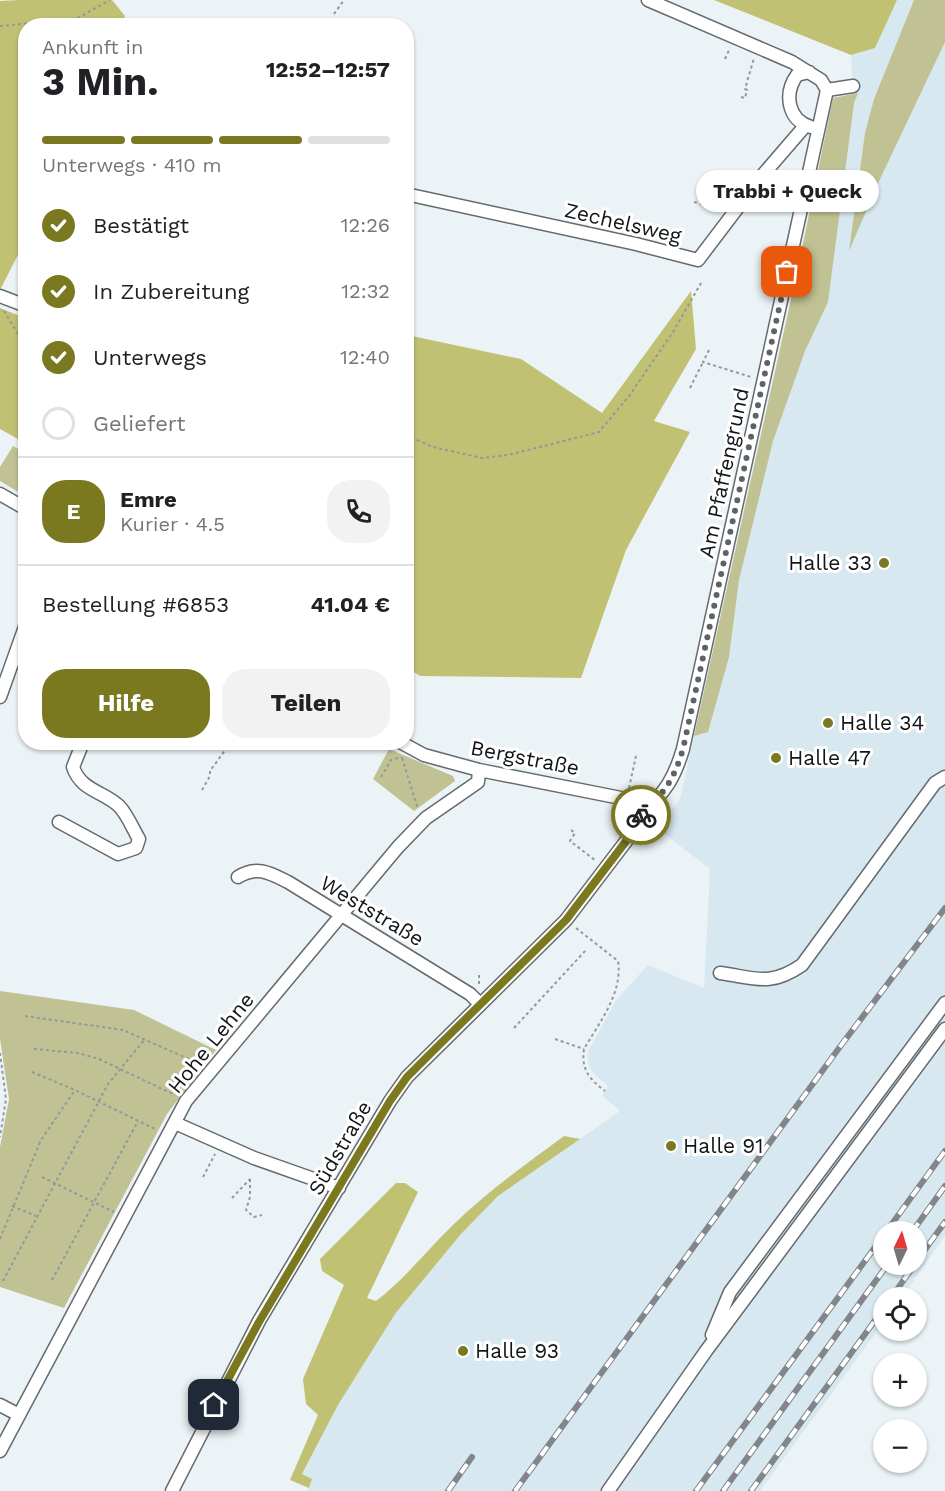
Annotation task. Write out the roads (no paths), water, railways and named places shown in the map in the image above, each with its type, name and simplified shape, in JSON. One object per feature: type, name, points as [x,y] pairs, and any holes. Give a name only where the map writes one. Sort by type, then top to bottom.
[{"type":"street","points":[[648,0],[809,72],[821,80],[827,90],[853,86]]},
{"type":"street","points":[[809,72],[797,75],[790,85],[789,105],[796,117],[806,126],[818,129]]},
{"type":"street","name":"Am Pfaffengrund","points":[[642,811],[658,800],[670,784],[683,749],[827,90]]},
{"type":"street","name":"Zechelsweg","points":[[414,196],[636,244],[698,260],[806,126]]},
{"type":"street","points":[[0,296],[18,303]]},
{"type":"street","points":[[0,495],[18,505]]},
{"type":"street","points":[[0,697],[18,646]]},
{"type":"street","points":[[59,822],[118,854],[136,848],[139,839],[119,806],[82,784],[76,777],[73,767],[80,750]]},
{"type":"street","name":"Bergstraße","points":[[401,751],[479,770],[631,800],[642,811]]},
{"type":"street","name":"Hohe Lehne","points":[[0,1451],[186,1101],[426,818],[477,782],[479,770]]},
{"type":"street","points":[[720,973],[767,980],[783,978],[802,965],[928,792],[935,783],[945,777]]},
{"type":"street","name":"Südstraße","points":[[172,1491],[259,1322],[390,1101],[407,1077],[566,920],[630,836],[641,820],[642,811]]},
{"type":"street","name":"Weststraße","points":[[238,877],[248,870],[263,870],[470,994],[480,1004]]},
{"type":"street","points":[[706,1351],[730,1292],[945,1003]]},
{"type":"street","points":[[608,1491],[706,1351],[945,1029]]},
{"type":"street","points":[[175,1123],[339,1188]]},
{"type":"street","points":[[0,1405],[19,1415]]},
{"type":"railway","points":[[515,1491],[842,1044],[945,908]]},
{"type":"railway","points":[[894,1221],[945,1151]]},
{"type":"railway","points":[[920,1221],[945,1186]]},
{"type":"railway","points":[[927,1247],[945,1222]]},
{"type":"railway","points":[[696,1491],[873,1250]]},
{"type":"railway","points":[[723,1491],[880,1275]]},
{"type":"railway","points":[[899,1287],[907,1275]]},
{"type":"railway","points":[[751,1491],[873,1323]]},
{"type":"railway","points":[[448,1491],[472,1457]]},
{"type":"place","name":"Trabbi + Queck","points":[[787,272]]},
{"type":"place","name":"Halle 33","points":[[884,563]]},
{"type":"place","name":"Halle 34","points":[[828,723]]},
{"type":"place","name":"Halle 47","points":[[776,758]]},
{"type":"place","name":"Halle 91","points":[[671,1146]]},
{"type":"place","name":"Halle 93","points":[[463,1351]]}]
